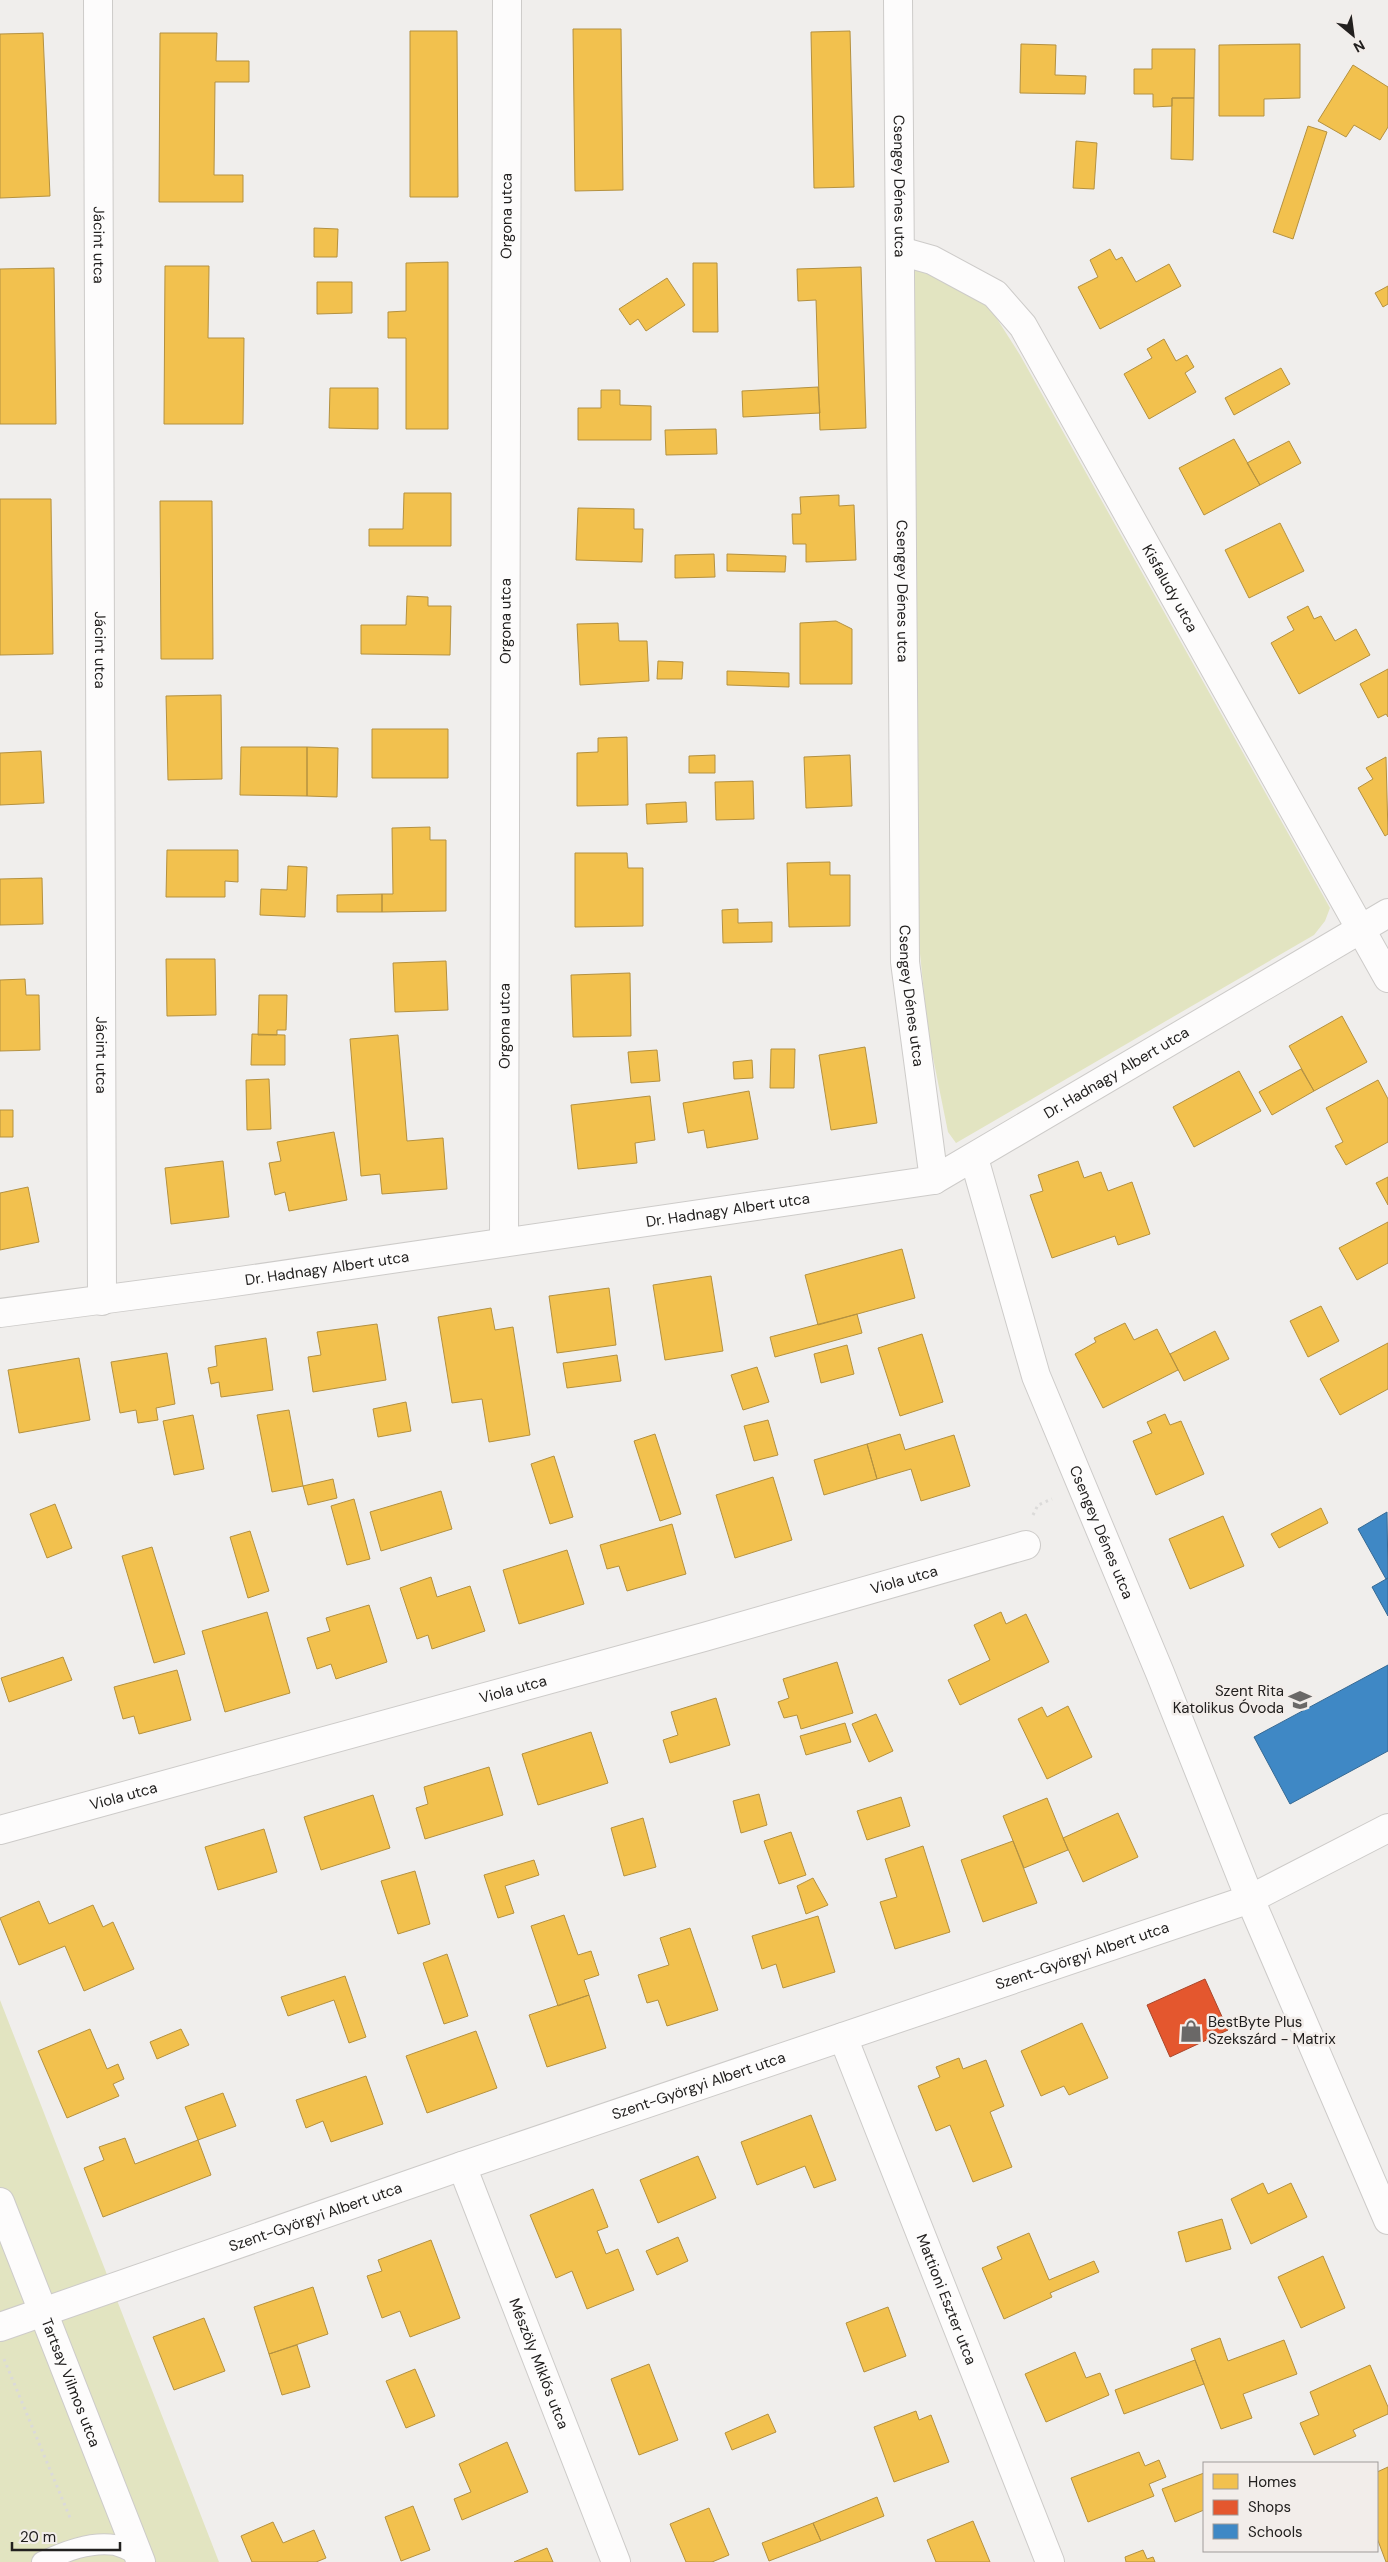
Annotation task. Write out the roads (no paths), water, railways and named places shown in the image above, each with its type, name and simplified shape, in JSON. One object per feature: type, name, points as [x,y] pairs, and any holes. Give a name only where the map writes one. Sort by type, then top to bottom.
[{"type":"street","name":"Jácint utca","points":[[98,0],[102,1301]]},
{"type":"street","name":"Orgona utca","points":[[504,1242],[507,0]]},
{"type":"street","name":"Csengey Dénes utca","points":[[898,0],[906,962],[934,1180]]},
{"type":"street","name":"Kisfaludy utca","points":[[900,251],[932,260],[995,294],[1023,326],[1388,978]]},
{"type":"street","name":"Dr. Hadnagy Albert utca","points":[[0,1313],[102,1301],[934,1180],[1388,913]]},
{"type":"street","name":"Csengey Dénes utca","points":[[974,1158],[1036,1376],[1250,1899],[1388,2220]]},
{"type":"street","name":"Viola utca","points":[[0,1830],[704,1637],[1020,1547]]},
{"type":"street","name":"Szent-Györgyi Albert utca","points":[[0,2327],[462,2166],[1250,1899],[1388,1828]]},
{"type":"street","name":"Mattioni Eszter utca","points":[[843,2037],[1050,2562]]},
{"type":"street","name":"Mészöly Miklós utca","points":[[462,2166],[616,2562]]},
{"type":"street","name":"Tartsay Vilmos utca","points":[[0,2202],[139,2558]]},
{"type":"lane","points":[[42,2562],[68,2550],[82,2547],[115,2545],[139,2558]]},
{"type":"place","name":"Szent Rita Katolikus Óvoda","points":[[1300,1700]]},
{"type":"place","name":"BestByte Plus Szekszárd - Matrix","points":[[1191,2031]]}]
